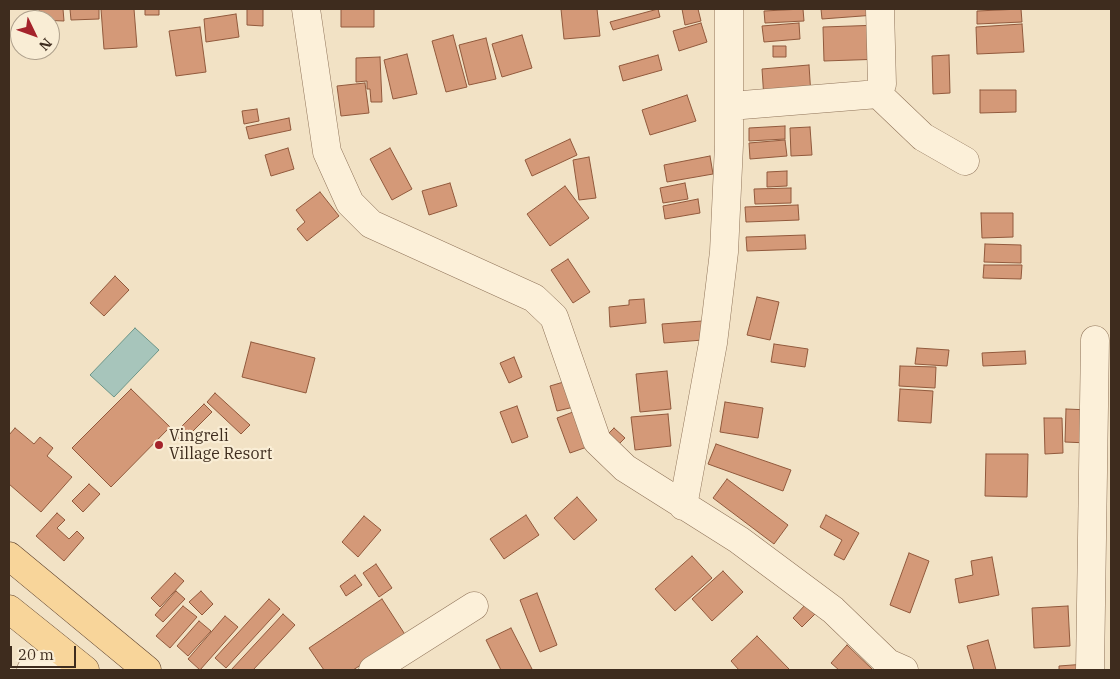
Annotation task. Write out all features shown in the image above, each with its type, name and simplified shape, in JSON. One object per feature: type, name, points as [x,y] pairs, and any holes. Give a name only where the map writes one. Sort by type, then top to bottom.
[{"type":"main road","points":[[9,556],[147,670]]},
{"type":"main road","points":[[9,609],[85,670]]},
{"type":"street","points":[[306,9],[326,152],[350,203],[371,224],[534,298],[554,317],[597,441],[625,468],[739,540],[833,610],[893,668]]},
{"type":"street","points":[[683,506],[713,343],[724,252],[730,106],[729,9]]},
{"type":"street","points":[[878,94],[882,84],[880,9]]},
{"type":"street","points":[[730,106],[878,94],[923,137],[965,161]]},
{"type":"street","points":[[1090,670],[1095,340]]},
{"type":"street","points":[[373,670],[474,606]]},
{"type":"street","points":[[31,670],[63,653]]},
{"type":"water","points":[[135,328],[159,350],[114,397],[90,375]]},
{"type":"building","points":[[63,9],[64,21],[60,21],[60,10],[39,10]]},
{"type":"building","points":[[70,9],[99,9],[99,19],[71,20]]},
{"type":"building","points":[[101,9],[134,9],[137,47],[104,49]]},
{"type":"building","points":[[145,9],[159,9],[159,15],[145,15]]},
{"type":"building","points":[[247,9],[263,9],[263,26],[247,25]]},
{"type":"building","points":[[341,9],[374,9],[374,27],[341,27]]},
{"type":"building","points":[[561,9],[597,9],[600,36],[564,39]]},
{"type":"building","points":[[658,9],[660,17],[613,30],[610,22]]},
{"type":"building","points":[[682,9],[698,9],[701,21],[685,25]]},
{"type":"building","points":[[803,9],[804,21],[765,23],[764,11]]},
{"type":"building","points":[[821,9],[874,9],[875,15],[822,19]]},
{"type":"building","points":[[1021,9],[1022,22],[977,24],[977,11]]},
{"type":"building","points":[[236,14],[239,37],[206,42],[204,19]]},
{"type":"building","points":[[701,23],[707,42],[679,51],[673,31]]},
{"type":"building","points":[[799,23],[800,39],[764,42],[762,26]]},
{"type":"building","points":[[1022,24],[1024,52],[977,54],[976,27]]},
{"type":"building","points":[[881,25],[883,59],[824,61],[823,27]]},
{"type":"building","points":[[200,27],[206,72],[176,76],[169,31]]},
{"type":"building","points":[[453,35],[467,87],[446,92],[432,41]]},
{"type":"building","points":[[522,35],[532,68],[502,77],[492,44]]},
{"type":"building","points":[[486,38],[496,79],[469,85],[459,45]]},
{"type":"building","points":[[773,46],[786,46],[786,57],[773,57]]},
{"type":"building","points":[[407,54],[417,94],[393,99],[384,60]]},
{"type":"building","points":[[658,55],[662,70],[623,81],[619,66]]},
{"type":"building","points":[[949,55],[950,93],[933,94],[932,56]]},
{"type":"building","points":[[380,57],[382,102],[371,102],[367,81],[356,82],[356,58]]},
{"type":"building","points":[[809,65],[811,96],[764,99],[762,69]]},
{"type":"building","points":[[365,83],[369,113],[341,116],[337,86]]},
{"type":"building","points":[[980,90],[1016,90],[1016,112],[980,113]]},
{"type":"building","points":[[687,95],[696,121],[650,135],[642,110]]},
{"type":"building","points":[[257,109],[259,121],[244,124],[242,111]]},
{"type":"building","points":[[289,118],[291,130],[249,139],[246,127]]},
{"type":"building","points":[[785,126],[785,139],[749,141],[749,128]]},
{"type":"building","points":[[810,127],[812,155],[791,156],[790,128]]},
{"type":"building","points":[[570,139],[577,155],[532,176],[525,160]]},
{"type":"building","points":[[785,140],[787,156],[750,159],[749,143]]},
{"type":"building","points":[[288,148],[294,169],[271,176],[265,155]]},
{"type":"building","points":[[390,148],[412,189],[392,200],[370,159]]},
{"type":"building","points":[[710,156],[713,174],[667,182],[664,165]]},
{"type":"building","points":[[589,157],[596,198],[579,200],[573,160]]},
{"type":"building","points":[[787,171],[787,186],[767,187],[767,172]]},
{"type":"building","points":[[450,183],[457,206],[429,215],[422,191]]},
{"type":"building","points":[[685,183],[688,199],[663,203],[660,188]]},
{"type":"building","points":[[565,186],[589,218],[550,246],[527,214]]},
{"type":"building","points":[[791,188],[791,203],[755,204],[754,189]]},
{"type":"building","points":[[320,192],[339,216],[307,241],[297,229],[305,222],[296,210]]},
{"type":"building","points":[[698,199],[700,213],[665,219],[663,206]]},
{"type":"building","points":[[798,205],[799,220],[746,222],[745,207]]},
{"type":"building","points":[[981,213],[1013,213],[1013,237],[982,238]]},
{"type":"building","points":[[805,235],[806,249],[747,251],[746,237]]},
{"type":"building","points":[[985,244],[1021,245],[1021,263],[984,262]]},
{"type":"building","points":[[568,259],[590,292],[573,303],[551,270]]},
{"type":"building","points":[[984,265],[1022,265],[1021,279],[983,278]]},
{"type":"building","points":[[115,276],[129,290],[104,316],[90,303]]},
{"type":"building","points":[[757,297],[779,302],[770,340],[747,335]]},
{"type":"building","points":[[644,299],[646,323],[610,327],[609,307],[629,305],[629,300]]},
{"type":"building","points":[[702,321],[703,340],[664,343],[662,324]]},
{"type":"building","points":[[251,342],[315,358],[306,393],[242,377]]},
{"type":"building","points":[[774,344],[808,349],[805,367],[771,362]]},
{"type":"building","points":[[917,348],[949,350],[947,366],[915,364]]},
{"type":"building","points":[[1025,351],[1026,364],[983,366],[982,353]]},
{"type":"building","points":[[514,357],[522,377],[509,383],[500,363]]},
{"type":"building","points":[[900,366],[936,367],[935,388],[899,386]]},
{"type":"building","points":[[667,371],[671,409],[640,412],[636,374]]},
{"type":"building","points":[[567,381],[574,407],[557,411],[550,386]]},
{"type":"building","points":[[131,389],[170,427],[111,487],[72,448]]},
{"type":"building","points":[[900,389],[933,391],[931,423],[898,421]]},
{"type":"building","points":[[215,393],[250,425],[241,434],[207,402]]},
{"type":"building","points":[[725,402],[763,408],[758,438],[720,432]]},
{"type":"building","points":[[204,404],[212,412],[182,442],[174,434]]},
{"type":"building","points":[[517,406],[528,437],[512,443],[500,412]]},
{"type":"building","points":[[1066,409],[1090,410],[1088,443],[1065,442]]},
{"type":"building","points":[[573,412],[587,447],[570,453],[557,418]]},
{"type":"building","points":[[668,414],[671,446],[635,450],[631,417]]},
{"type":"building","points":[[1044,418],[1062,418],[1063,453],[1045,454]]},
{"type":"building","points":[[15,428],[34,444],[40,437],[53,448],[47,456],[72,477],[41,512],[9,484],[9,435]]},
{"type":"building","points":[[614,428],[625,438],[618,445],[607,435]]},
{"type":"building","points":[[716,444],[791,470],[783,491],[708,464]]},
{"type":"building","points":[[986,454],[1028,454],[1027,497],[985,496]]},
{"type":"building","points":[[727,479],[788,525],[774,544],[713,498]]},
{"type":"building","points":[[89,484],[100,494],[83,512],[72,501]]},
{"type":"building","points":[[577,497],[597,520],[574,540],[554,518]]},
{"type":"building","points":[[57,513],[65,520],[57,528],[69,539],[77,531],[84,538],[64,561],[36,536]]},
{"type":"building","points":[[526,515],[539,535],[504,559],[490,539]]},
{"type":"building","points":[[826,515],[859,533],[844,560],[834,555],[842,540],[820,527]]},
{"type":"building","points":[[364,516],[381,530],[358,557],[342,542]]},
{"type":"building","points":[[909,553],[929,561],[910,613],[890,605]]},
{"type":"building","points":[[692,556],[712,578],[675,611],[655,589]]},
{"type":"building","points":[[992,557],[999,595],[959,603],[955,579],[973,575],[971,561]]},
{"type":"building","points":[[376,564],[392,588],[379,597],[363,573]]},
{"type":"building","points":[[723,571],[743,592],[712,621],[692,599]]},
{"type":"building","points":[[175,573],[184,581],[160,607],[151,598]]},
{"type":"building","points":[[355,575],[362,585],[346,596],[340,586]]},
{"type":"building","points":[[176,591],[185,599],[163,622],[155,615]]},
{"type":"building","points":[[201,591],[213,604],[202,615],[189,602]]},
{"type":"building","points":[[537,593],[557,645],[540,652],[520,600]]},
{"type":"building","points":[[269,599],[280,609],[226,668],[215,658]]},
{"type":"building","points":[[382,599],[406,636],[353,670],[324,670],[309,648]]},
{"type":"building","points":[[806,604],[816,613],[802,627],[793,618]]},
{"type":"building","points":[[183,606],[197,617],[170,648],[156,636]]},
{"type":"building","points":[[1068,606],[1070,646],[1034,648],[1032,608]]},
{"type":"building","points":[[283,614],[295,625],[253,670],[231,670]]},
{"type":"building","points":[[225,616],[238,627],[200,670],[188,659]]},
{"type":"building","points":[[199,621],[211,631],[188,656],[177,646]]},
{"type":"building","points":[[511,628],[532,669],[501,670],[486,640]]},
{"type":"building","points":[[757,636],[788,670],[739,670],[731,661]]},
{"type":"building","points":[[988,640],[996,670],[974,670],[967,646]]},
{"type":"building","points":[[847,645],[871,670],[839,670],[831,663]]},
{"type":"building","points":[[1086,664],[1087,670],[1059,670],[1059,666]]},
{"type":"place","name":"Vingreli Village Resort","points":[[159,445]]}]
